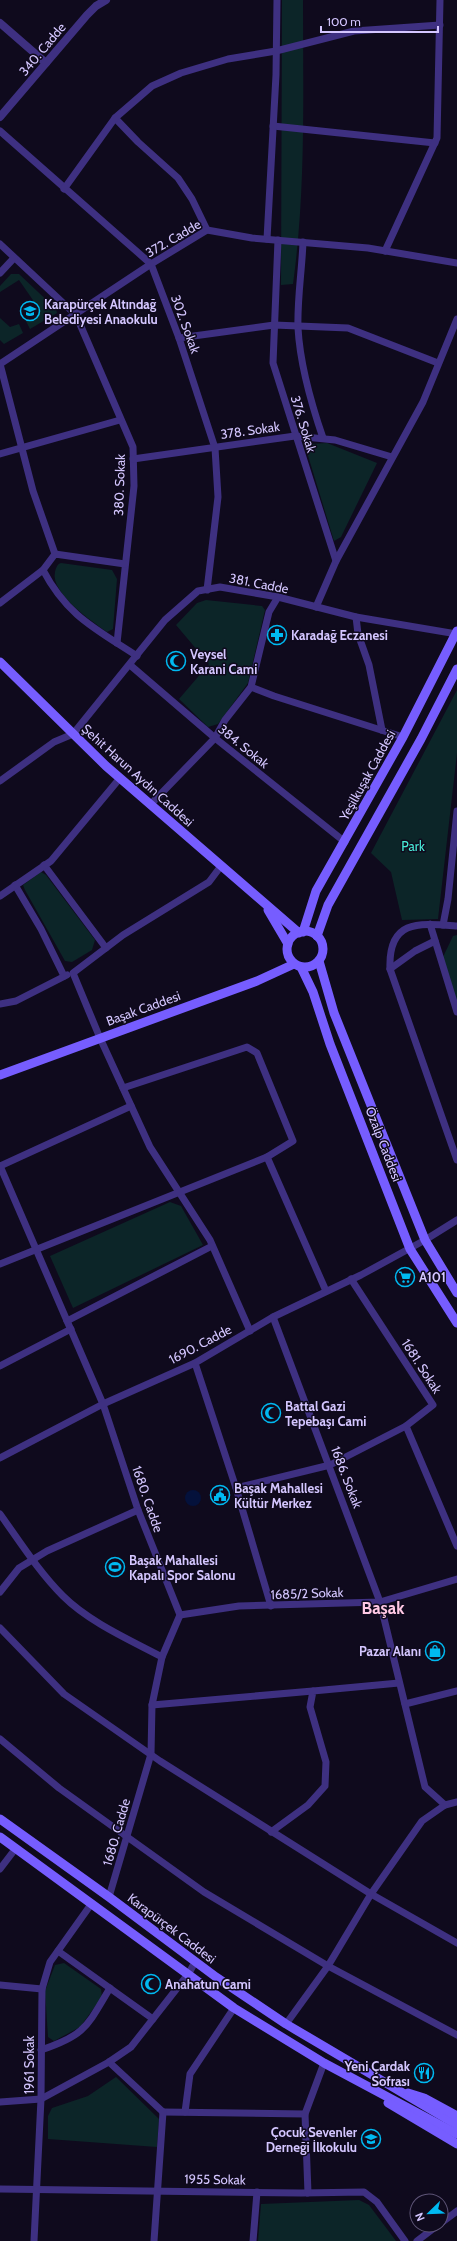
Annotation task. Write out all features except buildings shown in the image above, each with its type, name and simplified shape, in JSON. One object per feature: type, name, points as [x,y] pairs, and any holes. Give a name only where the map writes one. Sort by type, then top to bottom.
[{"type":"main road","name":"Yeşilkuşak Caddesi","points":[[301,932],[316,891],[345,842],[403,736],[457,633]]},
{"type":"main road","name":"Şehit Harun Aydın Caddesi","points":[[0,662],[120,778],[263,902],[301,932]]},
{"type":"main road","points":[[317,936],[328,905],[421,739],[457,669]]},
{"type":"main road","name":"Şehit Harun Aydın Caddesi","points":[[263,902],[288,944]]},
{"type":"main road","points":[[301,932],[317,936],[321,940],[323,951],[319,961],[309,967],[298,965],[288,955],[288,944],[301,932]]},
{"type":"main road","name":"Özalp Caddesi","points":[[319,961],[334,1013],[425,1240],[457,1293]]},
{"type":"main road","name":"Özalp Caddesi","points":[[298,965],[313,992],[330,1044],[410,1249],[457,1324]]},
{"type":"main road","name":"Başak Caddesi","points":[[0,1075],[298,965]]},
{"type":"main road","name":"Karapürçek Caddesi","points":[[0,1819],[109,1897],[195,1962],[286,2024],[457,2125]]},
{"type":"main road","name":"Karapürçek Caddesi","points":[[0,1837],[189,1973],[234,2008],[324,2063],[457,2134]]},
{"type":"main road","points":[[358,2081],[397,2109],[457,2144]]},
{"type":"main road","points":[[397,2090],[424,2098],[457,2116]]},
{"type":"street","name":"340. Cadde","points":[[0,117],[94,3],[106,0]]},
{"type":"street","points":[[267,239],[274,126],[277,0]]},
{"type":"street","points":[[385,251],[437,138],[440,0]]},
{"type":"street","points":[[0,22],[46,63]]},
{"type":"street","points":[[64,189],[115,118],[152,86],[180,73],[228,59],[276,51],[354,31],[440,25]]},
{"type":"street","points":[[115,118],[138,142],[178,178],[192,200],[207,230]]},
{"type":"street","points":[[274,126],[434,143]]},
{"type":"street","name":"302. Sokak","points":[[0,131],[64,189],[151,264],[179,338],[215,448],[218,497],[207,590]]},
{"type":"street","name":"372. Cadde","points":[[0,364],[151,264],[207,230],[267,239],[385,251],[457,263]]},
{"type":"street","name":"376. Sokak","points":[[278,240],[273,363],[336,561]]},
{"type":"street","points":[[304,242],[298,326],[300,349],[313,406],[323,438]]},
{"type":"street","points":[[0,244],[76,315]]},
{"type":"street","points":[[0,273],[14,258]]},
{"type":"street","name":"380. Sokak","points":[[76,315],[132,447],[134,486],[117,642]]},
{"type":"street","points":[[316,607],[336,561],[423,402],[457,319]]},
{"type":"street","points":[[179,338],[274,325],[348,328],[438,363]]},
{"type":"street","points":[[0,364],[33,491],[55,554]]},
{"type":"street","points":[[0,454],[120,420]]},
{"type":"street","name":"378. Sokak","points":[[133,459],[295,436],[323,438],[363,447],[392,457]]},
{"type":"street","points":[[55,554],[125,564]]},
{"type":"street","points":[[0,603],[43,570],[55,554]]},
{"type":"street","points":[[43,570],[54,590],[75,614],[137,656]]},
{"type":"street","name":"381. Cadde","points":[[73,734],[165,620],[198,591],[220,587],[278,597],[356,617],[457,633]]},
{"type":"street","points":[[150,804],[215,738],[225,720],[251,687],[269,612],[278,597]]},
{"type":"street","points":[[356,617],[358,634],[369,666],[382,730]]},
{"type":"street","name":"384. Sokak","points":[[130,665],[215,738],[345,842]]},
{"type":"street","points":[[251,687],[274,696],[403,736]]},
{"type":"street","points":[[0,781],[54,742],[73,734]]},
{"type":"street","points":[[0,896],[50,861],[120,778]]},
{"type":"street","points":[[442,925],[455,857],[457,811]]},
{"type":"street","points":[[44,865],[106,948]]},
{"type":"street","points":[[0,1004],[16,1001],[73,972],[106,948],[209,882],[221,866]]},
{"type":"street","points":[[15,885],[42,929],[64,976]]},
{"type":"street","points":[[430,924],[457,1012]]},
{"type":"street","points":[[457,926],[430,924],[404,928],[396,936],[389,959],[390,969],[457,1160]]},
{"type":"street","points":[[390,969],[415,951],[435,941]]},
{"type":"street","points":[[73,972],[100,1038],[150,1147],[212,1246],[250,1331]]},
{"type":"street","points":[[0,1264],[37,1251],[267,1157],[294,1141],[257,1053],[247,1047],[123,1088]]},
{"type":"street","points":[[0,1166],[131,1106]]},
{"type":"street","points":[[267,1157],[326,1291]]},
{"type":"street","name":"1680. Cadde","points":[[0,1166],[103,1404],[138,1510],[180,1615],[162,1657],[152,1705],[151,1754],[109,1897]]},
{"type":"street","name":"1690. Cadde","points":[[0,1458],[103,1404],[195,1363],[273,1317],[410,1249],[457,1220]]},
{"type":"street","points":[[67,1321],[212,1246]]},
{"type":"street","name":"1681. Sokak","points":[[236,1488],[330,1465],[406,1426],[433,1405],[350,1279]]},
{"type":"street","name":"1686. Sokak","points":[[273,1317],[330,1465],[380,1602],[426,1787],[445,1805]]},
{"type":"street","points":[[0,1366],[71,1329]]},
{"type":"street","points":[[195,1363],[236,1488],[271,1606]]},
{"type":"street","points":[[406,1426],[457,1546]]},
{"type":"street","points":[[0,1592],[19,1568],[33,1559],[47,1551],[138,1510]]},
{"type":"street","points":[[0,1514],[33,1559],[64,1597],[108,1629],[162,1657]]},
{"type":"street","name":"1685/2 Sokak","points":[[180,1615],[239,1606],[380,1602],[457,1579]]},
{"type":"street","points":[[0,1628],[64,1694],[151,1754],[271,1832],[371,1894],[457,1943]]},
{"type":"street","points":[[152,1705],[399,1683]]},
{"type":"street","points":[[271,1832],[308,1805],[325,1786],[326,1762],[310,1707],[313,1691]]},
{"type":"street","points":[[405,1704],[457,1691]]},
{"type":"street","points":[[0,1739],[59,1788],[127,1835],[204,1892],[328,1966],[457,2035]]},
{"type":"street","points":[[286,2024],[328,1966],[371,1894],[422,1820],[445,1805],[457,1802]]},
{"type":"street","points":[[0,1869],[16,1848]]},
{"type":"street","name":"1961 Sokak","points":[[34,2241],[41,2099],[42,1989],[50,1962],[92,1903]]},
{"type":"street","points":[[58,1951],[153,2018]]},
{"type":"street","points":[[0,2102],[41,2099],[109,2062],[130,2047],[189,1973],[195,1962]]},
{"type":"street","points":[[0,1985],[42,1989]]},
{"type":"street","points":[[42,2050],[75,2036],[86,2027],[110,1988]]},
{"type":"street","points":[[185,2112],[190,2074],[234,2008]]},
{"type":"street","points":[[109,2062],[163,2112],[305,2114]]},
{"type":"street","points":[[308,2193],[305,2114],[324,2063]]},
{"type":"street","points":[[154,2241],[159,2190],[163,2112]]},
{"type":"street","name":"1955 Sokak","points":[[0,2189],[308,2193],[364,2192],[377,2202],[405,2241]]},
{"type":"street","points":[[253,2241],[257,2192]]},
{"type":"street","points":[[417,2241],[428,2233]]},
{"type":"green space","points":[[282,0],[303,0],[303,142],[300,213],[293,284],[281,285]]},
{"type":"green space","points":[[11,274],[19,274],[56,309],[57,313],[30,329],[25,319],[29,318],[26,310],[35,303],[19,280],[0,292],[0,286]]},
{"type":"green space","points":[[0,318],[10,327],[19,324],[23,333],[4,344],[0,340]]},
{"type":"green space","points":[[327,443],[377,463],[341,537],[334,541],[306,449],[310,444]]},
{"type":"green space","points":[[61,563],[112,570],[117,579],[113,629],[107,632],[83,614],[66,598],[59,589],[55,580],[56,569]]},
{"type":"green space","points":[[206,600],[262,606],[265,610],[248,683],[218,724],[208,727],[179,699],[209,664],[176,625],[197,603]]},
{"type":"green space","name":"Park","points":[[457,690],[457,753],[438,919],[402,920],[391,872],[371,853]]},
{"type":"green space","points":[[41,872],[46,875],[95,940],[92,950],[72,962],[65,961],[23,885]]},
{"type":"green space","points":[[457,935],[457,1003],[443,957],[453,936]]},
{"type":"green space","points":[[170,1202],[181,1206],[203,1245],[73,1308],[50,1256]]},
{"type":"green space","points":[[64,1963],[101,1989],[102,1997],[80,2027],[54,2041],[48,2037],[45,1991],[55,1965]]},
{"type":"green space","points":[[116,2077],[159,2119],[157,2147],[48,2139],[48,2116],[52,2108],[88,2096]]},
{"type":"green space","points":[[359,2200],[369,2205],[396,2241],[258,2241],[261,2204]]},
{"type":"water","points":[[193,1490],[200,1495],[201,1498],[196,1505],[193,1506],[186,1501],[185,1498],[190,1491]]},
{"type":"place","name":"Karapürçek Altındağ Belediyesi Anaokulu","points":[[30,311]]},
{"type":"place","name":"Karadağ Eczanesi","points":[[277,635]]},
{"type":"place","name":"Veysel Karani Cami","points":[[176,661]]},
{"type":"place","name":"A101","points":[[405,1277]]},
{"type":"place","name":"Battal Gazi Tepebaşı Cami","points":[[271,1413]]},
{"type":"place","name":"Başak Mahallesi Kültür Merkez","points":[[220,1495]]},
{"type":"place","name":"Başak Mahallesi Kapalı Spor Salonu","points":[[115,1567]]},
{"type":"place","name":"Pazar Alanı","points":[[435,1651]]},
{"type":"place","name":"Anahatun Cami","points":[[151,1984]]},
{"type":"place","name":"Yeni Çardak Sofrası","points":[[424,2073]]},
{"type":"place","name":"Çocuk Sevenler Derneği İlkokulu","points":[[371,2139]]},
{"type":"district","name":"Başak","points":[[383,1608]]}]
